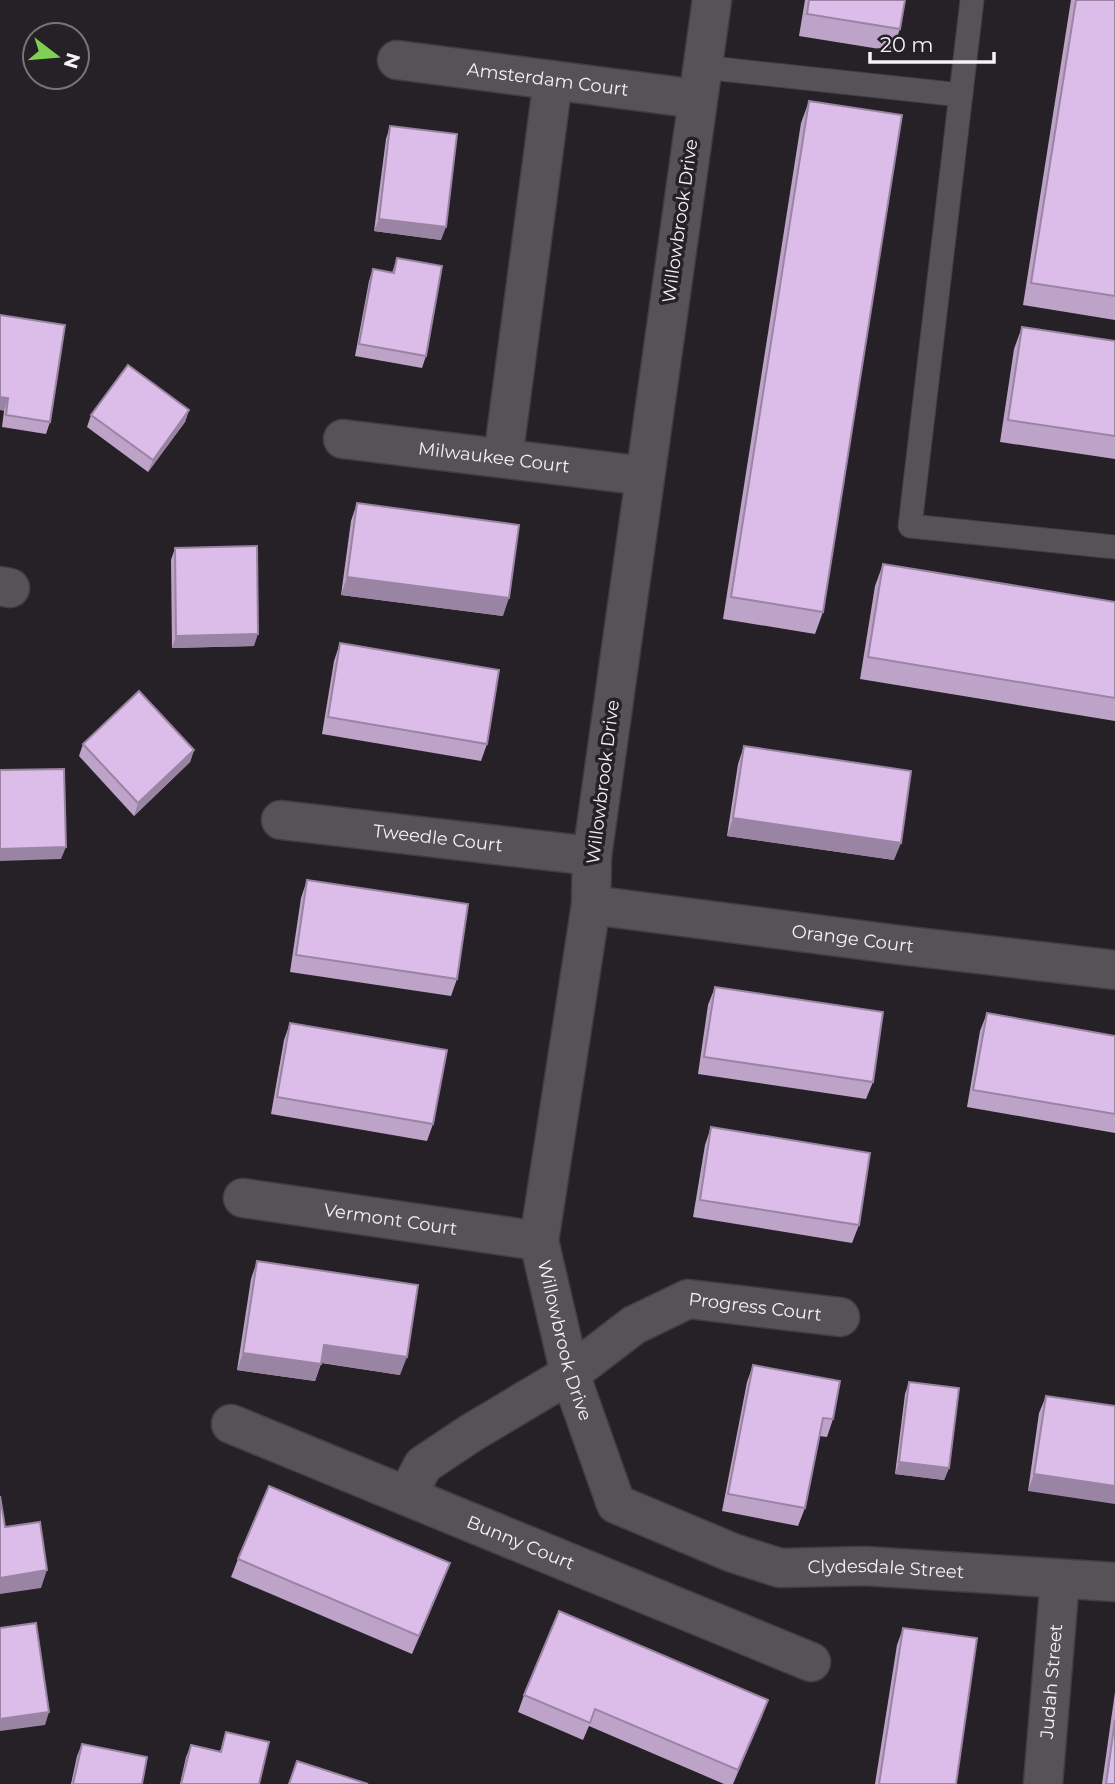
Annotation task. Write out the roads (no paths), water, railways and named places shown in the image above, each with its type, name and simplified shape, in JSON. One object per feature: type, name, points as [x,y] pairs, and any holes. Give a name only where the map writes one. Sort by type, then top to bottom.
[{"type":"street","name":"Willowbrook Drive","points":[[664,1524],[616,1504],[570,1374],[539,1241],[591,905],[592,856],[712,0]]},
{"type":"street","name":"Amsterdam Court","points":[[397,60],[553,80],[700,83]]},
{"type":"street","points":[[503,458],[553,80]]},
{"type":"street","name":"Milwaukee Court","points":[[343,439],[645,476]]},
{"type":"street","name":"Tweedle Court","points":[[281,821],[592,856]]},
{"type":"street","name":"Orange Court","points":[[591,905],[1115,970]]},
{"type":"street","name":"Vermont Court","points":[[243,1198],[539,1241]]},
{"type":"street","name":"Progress Court","points":[[407,1496],[423,1465],[570,1374],[634,1325],[688,1299],[839,1317]]},
{"type":"street","name":"Bunny Court","points":[[231,1424],[811,1661]]},
{"type":"street","name":"Clydesdale Street","points":[[664,1524],[733,1553],[780,1568],[865,1566],[1115,1582]]},
{"type":"street","name":"Judah Street","points":[[1044,1784],[1060,1579]]},
{"type":"lane","points":[[972,0],[910,526],[1115,547]]},
{"type":"lane","points":[[700,83],[961,95]]}]
